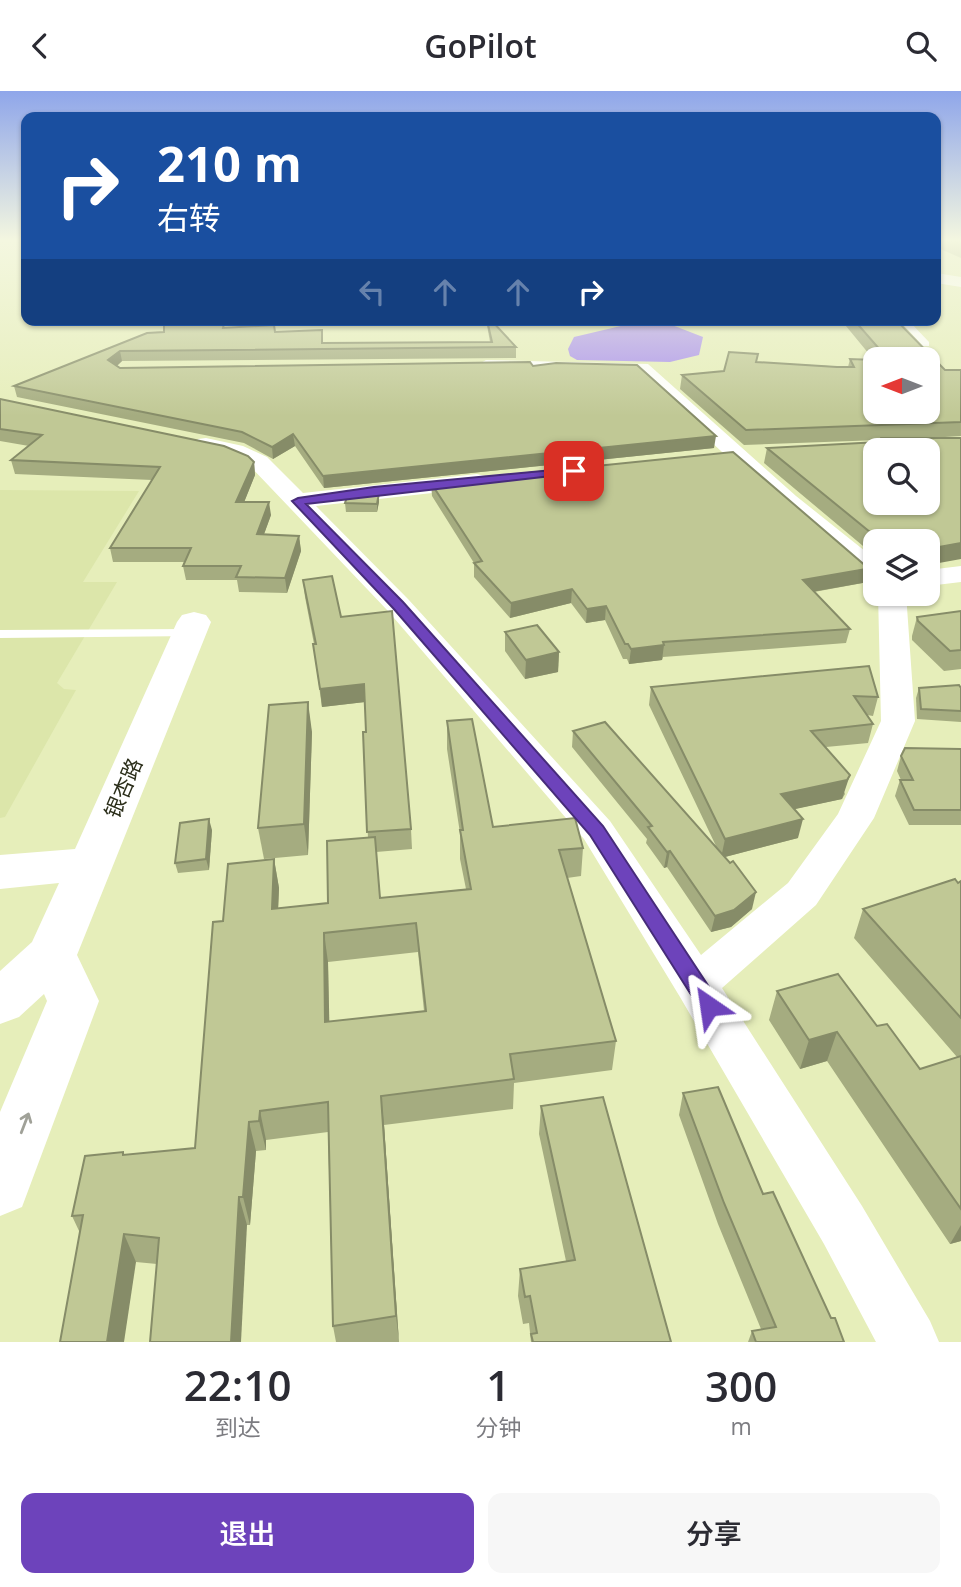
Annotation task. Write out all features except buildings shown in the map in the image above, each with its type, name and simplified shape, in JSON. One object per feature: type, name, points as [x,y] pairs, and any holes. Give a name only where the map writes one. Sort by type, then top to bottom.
[{"type":"street","points":[[460,365],[642,368],[788,501],[863,563]]},
{"type":"street","points":[[168,436],[235,451],[259,462],[398,605],[597,830],[696,984],[843,1225],[909,1342]]},
{"type":"street","points":[[712,458],[766,453]]},
{"type":"street","points":[[298,501],[493,479]]},
{"type":"street","points":[[940,577],[961,574]]},
{"type":"street","points":[[696,984],[802,894],[855,818],[898,721],[893,606]]},
{"type":"street","name":"银杏路","points":[[0,1002],[52,954],[192,627]]},
{"type":"street","points":[[0,872],[91,864]]},
{"type":"street","points":[[0,1186],[73,1001],[52,954]]},
{"type":"lane","points":[[909,326],[926,344]]},
{"type":"lane","points":[[0,634],[192,627]]},
{"type":"shaded area","points":[[621,326],[675,326],[703,337],[699,355],[670,362],[577,360],[570,356],[568,349],[574,337]]},
{"type":"shaded area","points":[[0,490],[139,491],[83,582],[117,582],[57,683],[64,689],[76,690],[5,817],[0,818]]},
{"type":"route","points":[[574,471],[298,501],[398,605],[597,830],[709,1006]]}]
